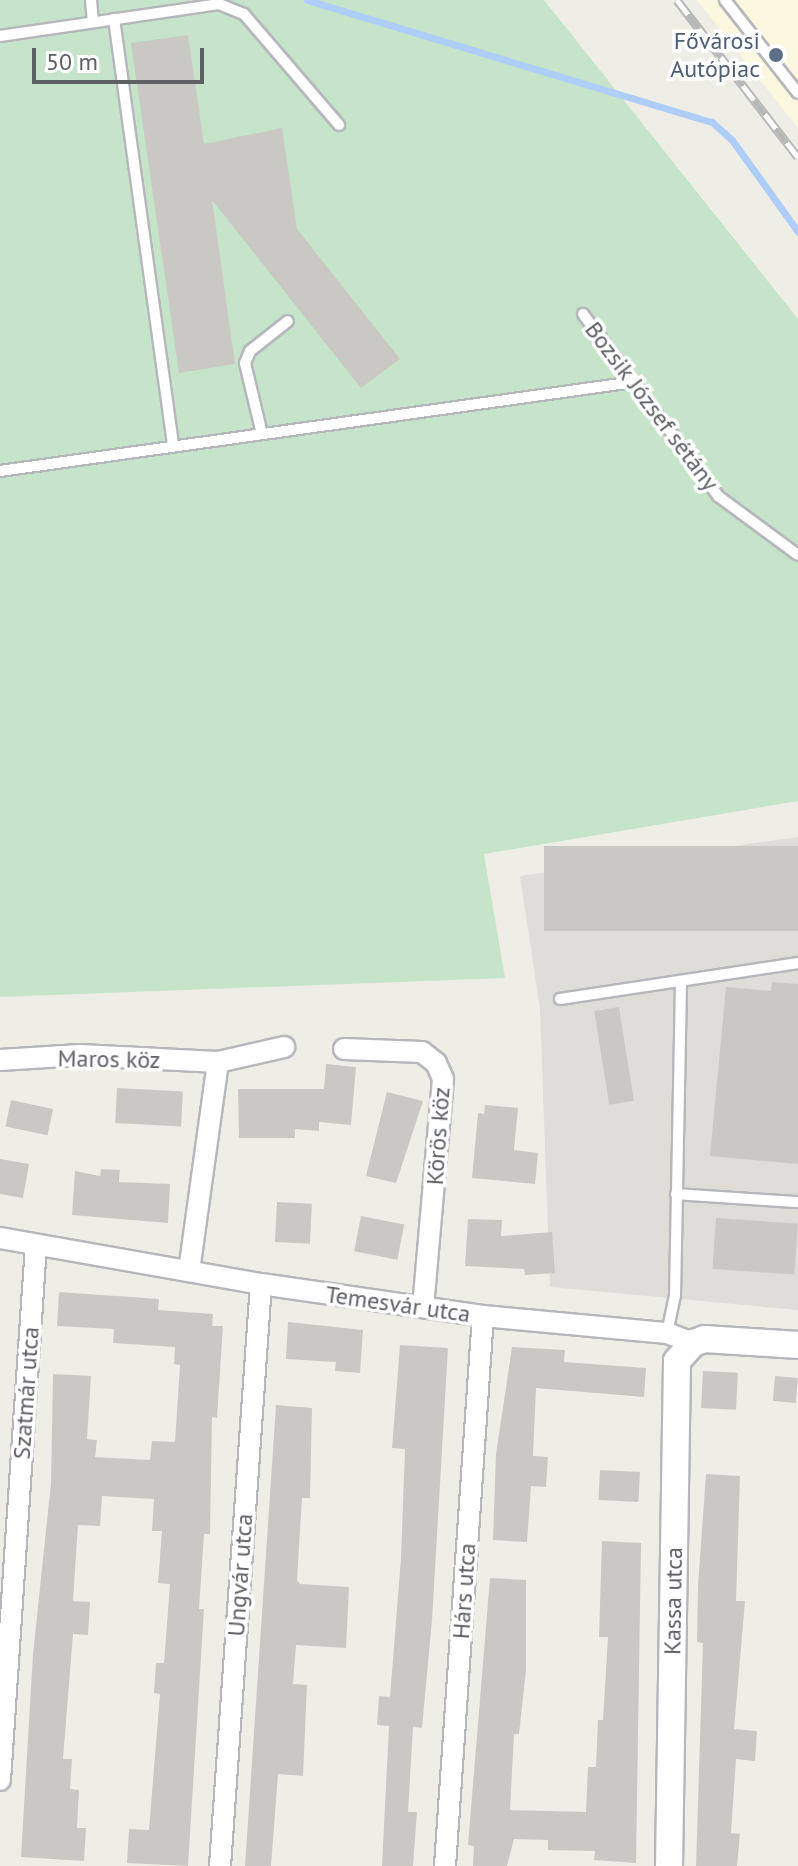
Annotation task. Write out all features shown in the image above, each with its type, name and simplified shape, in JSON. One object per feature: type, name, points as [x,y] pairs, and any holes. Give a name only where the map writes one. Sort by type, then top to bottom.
[{"type":"street","name":"Maros köz","points":[[0,1060],[80,1055],[218,1062],[284,1047]]},
{"type":"street","name":"Körös köz","points":[[344,1049],[422,1052],[436,1063],[443,1079],[423,1307]]},
{"type":"street","points":[[189,1271],[218,1062]]},
{"type":"street","name":"Temesvár utca","points":[[0,1238],[261,1284],[483,1316],[667,1333],[693,1343],[717,1339],[798,1345]]},
{"type":"street","name":"Szatmár utca","points":[[0,1780],[36,1245]]},
{"type":"street","name":"Ungvár utca","points":[[220,1866],[261,1284]]},
{"type":"street","name":"Hárs utca","points":[[445,1866],[483,1316]]},
{"type":"street","name":"Kassa utca","points":[[669,1866],[677,1361],[693,1343]]},
{"type":"lane","points":[[91,0],[93,22]]},
{"type":"lane","points":[[725,0],[798,93]]},
{"type":"lane","points":[[0,36],[219,4],[244,14],[339,125]]},
{"type":"lane","points":[[114,19],[173,446]]},
{"type":"lane","name":"Bozsik József sétány","points":[[583,314],[718,496],[798,555]]},
{"type":"lane","points":[[262,434],[245,363],[250,351],[288,321]]},
{"type":"lane","points":[[0,471],[634,382]]},
{"type":"lane","points":[[560,999],[798,963]]},
{"type":"lane","points":[[667,1333],[675,1296],[681,982]]},
{"type":"lane","points":[[676,1194],[798,1202]]},
{"type":"shaded area","name":"Fővárosi Autópiac","points":[[697,0],[798,0],[798,128]]},
{"type":"shaded area","points":[[798,837],[798,1310],[550,1287],[540,1009],[520,876]]},
{"type":"green space","points":[[0,0],[544,0],[798,319],[798,801],[484,854],[505,978],[0,997]]},
{"type":"building","points":[[188,35],[204,144],[282,128],[297,229],[400,359],[361,388],[212,200],[235,364],[179,373],[131,43]]},
{"type":"building","points":[[544,846],[798,846],[798,931],[544,931]]},
{"type":"building","points":[[772,982],[798,984],[798,1164],[710,1156],[726,987],[771,991]]},
{"type":"building","points":[[619,1007],[634,1101],[609,1105],[594,1011]]},
{"type":"building","points":[[326,1064],[356,1067],[351,1125],[319,1122],[319,1131],[295,1129],[295,1138],[239,1138],[238,1089],[324,1089]]},
{"type":"building","points":[[117,1088],[183,1091],[181,1126],[115,1123]]},
{"type":"building","points":[[387,1092],[423,1101],[396,1183],[366,1176]]},
{"type":"building","points":[[11,1100],[53,1109],[47,1135],[5,1126]]},
{"type":"building","points":[[485,1105],[518,1108],[514,1150],[538,1153],[535,1184],[472,1178],[478,1113],[484,1114]]},
{"type":"building","points":[[0,1159],[29,1164],[23,1198],[0,1194]]},
{"type":"building","points":[[101,1169],[120,1170],[119,1182],[170,1184],[168,1223],[72,1215],[75,1171],[100,1176]]},
{"type":"building","points":[[277,1202],[312,1204],[310,1244],[275,1242]]},
{"type":"building","points":[[361,1216],[404,1224],[397,1260],[354,1251]]},
{"type":"building","points":[[716,1218],[798,1224],[794,1275],[712,1269]]},
{"type":"building","points":[[468,1219],[502,1220],[501,1236],[552,1232],[555,1273],[525,1275],[524,1269],[465,1266]]},
{"type":"building","points":[[59,1292],[159,1299],[158,1310],[213,1314],[212,1326],[223,1326],[217,1418],[212,1417],[210,1534],[204,1534],[199,1609],[204,1609],[188,1866],[127,1863],[129,1829],[149,1830],[160,1694],[154,1693],[156,1663],[164,1663],[170,1584],[158,1583],[162,1531],[152,1531],[154,1499],[102,1496],[100,1526],[78,1525],[73,1601],[90,1602],[88,1635],[73,1634],[63,1759],[72,1759],[70,1789],[79,1790],[77,1828],[86,1828],[84,1861],[21,1857],[33,1654],[51,1483],[53,1374],[91,1376],[87,1439],[97,1440],[95,1457],[150,1460],[152,1441],[175,1442],[180,1365],[174,1364],[175,1347],[113,1343],[114,1329],[57,1326]]},
{"type":"building","points":[[288,1322],[363,1330],[360,1373],[335,1371],[336,1362],[286,1359]]},
{"type":"building","points":[[400,1345],[448,1348],[432,1620],[422,1728],[413,1727],[408,1812],[417,1812],[413,1866],[382,1866],[389,1726],[377,1725],[379,1696],[390,1697],[401,1558],[405,1449],[392,1448]]},
{"type":"building","points":[[512,1347],[565,1350],[564,1362],[646,1368],[644,1397],[536,1388],[533,1456],[548,1457],[546,1487],[531,1486],[527,1542],[493,1540],[496,1454]]},
{"type":"building","points":[[703,1371],[738,1373],[736,1410],[701,1408]]},
{"type":"building","points":[[775,1376],[798,1378],[796,1403],[773,1401]]},
{"type":"building","points":[[276,1405],[312,1408],[310,1498],[302,1498],[297,1580],[300,1584],[349,1587],[346,1648],[296,1645],[293,1684],[307,1685],[303,1776],[278,1774],[271,1866],[245,1866]]},
{"type":"building","points":[[600,1470],[640,1472],[638,1502],[598,1500]]},
{"type":"building","points":[[706,1474],[740,1476],[736,1601],[745,1601],[734,1729],[757,1731],[755,1761],[736,1759],[731,1833],[740,1834],[737,1866],[696,1866],[703,1643],[697,1642],[698,1585]]},
{"type":"building","points":[[602,1541],[641,1543],[636,1863],[594,1860],[595,1851],[548,1850],[548,1840],[514,1839],[507,1866],[473,1866],[474,1846],[468,1845],[490,1578],[526,1580],[526,1670],[519,1734],[514,1734],[510,1810],[586,1812],[588,1767],[596,1767],[598,1720],[603,1720],[608,1637],[599,1637]]},
{"type":"waterway","points":[[307,0],[712,122],[732,140],[798,232]]},
{"type":"railway","points":[[677,0],[798,157]]},
{"type":"place","name":"Fővárosi Autópiac","points":[[776,55]]}]
